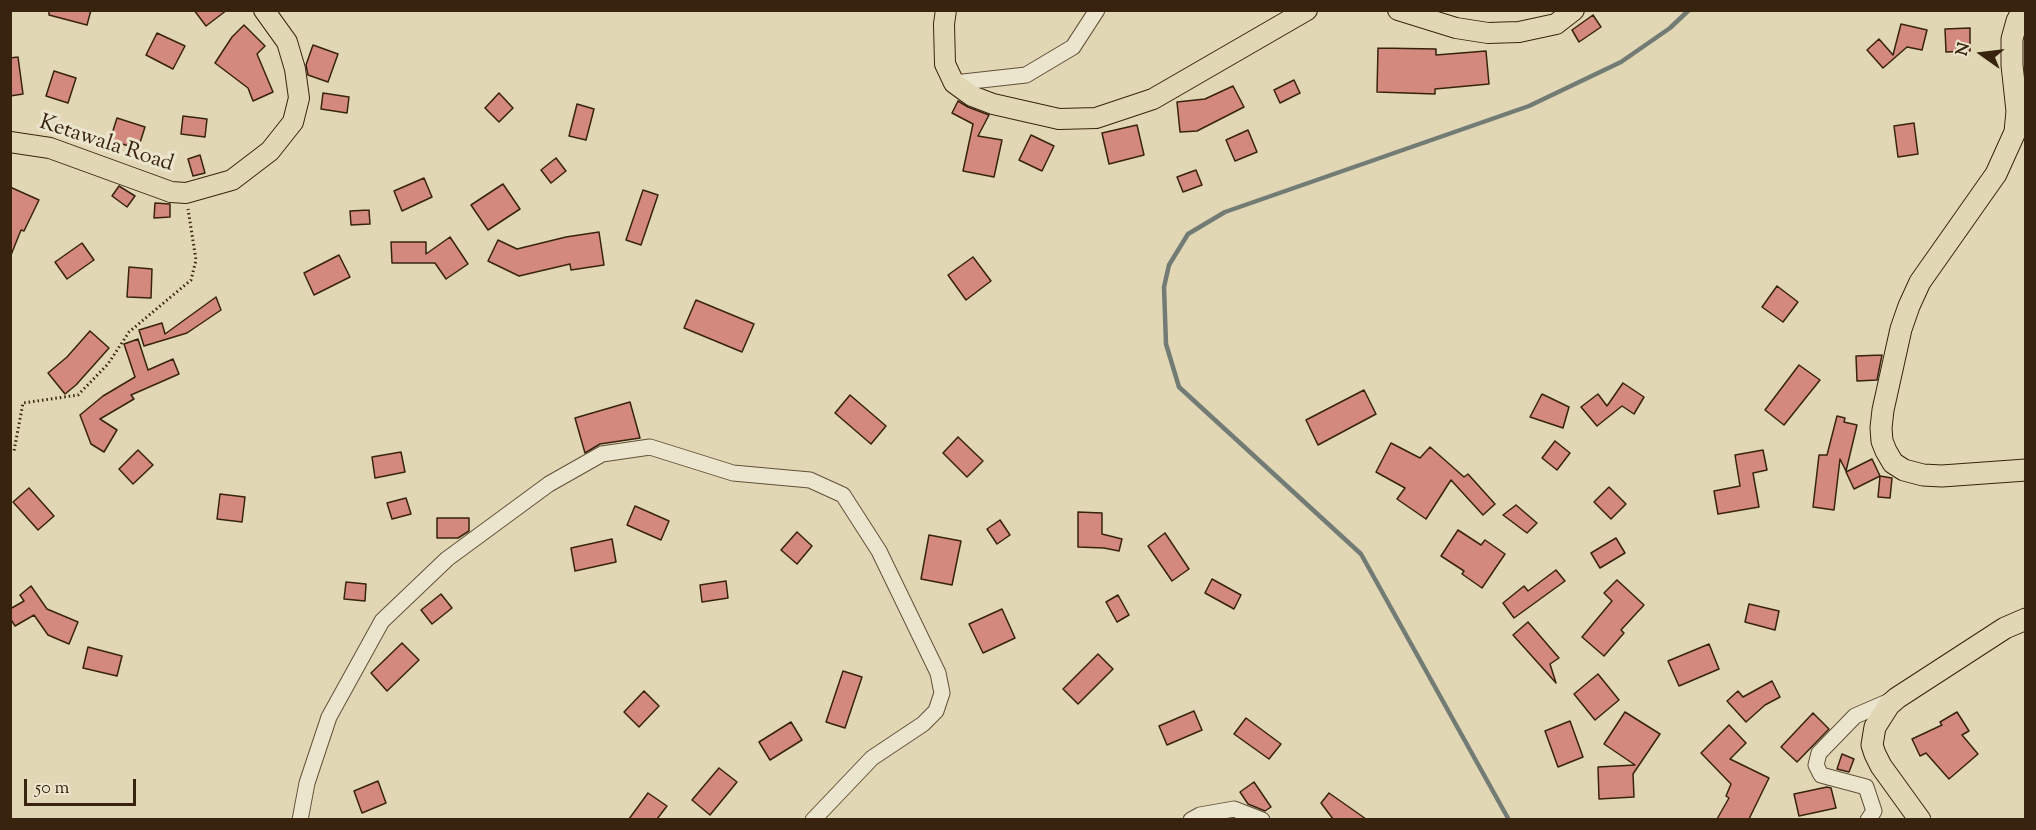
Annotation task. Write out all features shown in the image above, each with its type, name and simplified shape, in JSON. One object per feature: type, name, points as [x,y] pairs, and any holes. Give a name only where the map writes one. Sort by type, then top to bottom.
[{"type":"highway","points":[[2023,10],[2012,39],[2012,65],[2017,111],[2015,132],[1996,174],[1920,282],[1909,306],[1901,329],[1881,428],[1886,451],[1893,463],[1904,470],[1923,475],[1942,476],[2025,470]]},
{"type":"highway","points":[[1920,819],[1881,766],[1872,745],[1875,727],[1889,705],[1897,698],[2006,628],[2025,619]]},
{"type":"main road","name":"Ketawala Road","points":[[10,142],[50,148],[171,192],[186,193],[232,180],[270,151],[293,122],[299,98],[295,69],[287,42],[264,10]]},
{"type":"main road","points":[[946,10],[945,64],[954,83],[972,96],[993,104],[1059,119],[1096,118],[1153,99],[1307,10]]},
{"type":"main road","points":[[1398,10],[1456,28],[1488,33],[1519,32],[1556,24],[1574,10]]},
{"type":"street","points":[[954,83],[1026,75],[1073,47],[1097,10]]},
{"type":"street","points":[[300,819],[306,783],[329,717],[382,621],[447,559],[549,484],[602,454],[650,447],[733,474],[810,480],[843,495],[879,551],[938,673],[942,693],[936,711],[923,724],[872,758],[813,819]]},
{"type":"street","points":[[1868,819],[1874,811],[1866,787],[1821,775],[1816,765],[1819,753],[1855,716],[1897,698]]},
{"type":"street","points":[[1191,819],[1200,815],[1234,809],[1262,819]]},
{"type":"path","points":[[10,451],[14,451],[23,403],[78,395],[108,364],[129,332],[191,280],[196,260],[186,193]]},
{"type":"building","points":[[49,10],[91,10],[87,25],[49,15]]},
{"type":"building","points":[[194,10],[227,10],[206,26]]},
{"type":"building","points":[[1593,15],[1601,27],[1579,42],[1572,30]]},
{"type":"building","points":[[1901,24],[1927,30],[1922,50],[1907,47],[1883,68],[1867,50],[1879,39],[1893,55]]},
{"type":"building","points":[[244,25],[265,46],[257,54],[273,92],[253,101],[248,88],[215,63],[232,37]]},
{"type":"building","points":[[1970,28],[1970,51],[1946,52],[1945,29]]},
{"type":"building","points":[[157,33],[185,46],[173,69],[146,55]]},
{"type":"building","points":[[313,45],[338,54],[328,82],[308,75],[306,65]]},
{"type":"building","points":[[1378,48],[1436,49],[1436,55],[1486,51],[1489,84],[1435,89],[1435,94],[1377,92]]},
{"type":"building","points":[[18,57],[23,94],[10,96],[10,58]]},
{"type":"building","points":[[54,71],[76,78],[68,103],[46,96]]},
{"type":"building","points":[[1294,80],[1300,93],[1280,103],[1274,90]]},
{"type":"building","points":[[1233,86],[1244,107],[1197,131],[1180,132],[1177,102],[1205,99]]},
{"type":"building","points":[[323,93],[349,97],[347,113],[321,109]]},
{"type":"building","points":[[499,93],[513,108],[499,122],[485,108]]},
{"type":"building","points":[[958,101],[989,115],[978,136],[1002,140],[994,177],[963,171],[973,124],[952,113]]},
{"type":"building","points":[[577,104],[594,109],[586,140],[569,136]]},
{"type":"building","points":[[183,116],[207,119],[205,137],[181,134]]},
{"type":"building","points":[[117,118],[145,127],[138,149],[110,140]]},
{"type":"building","points":[[1914,123],[1918,154],[1898,157],[1894,126]]},
{"type":"building","points":[[1137,125],[1144,155],[1109,164],[1102,133]]},
{"type":"building","points":[[1248,130],[1257,152],[1235,161],[1226,140]]},
{"type":"building","points":[[1031,135],[1054,146],[1042,171],[1019,160]]},
{"type":"building","points":[[200,155],[205,173],[193,176],[188,159]]},
{"type":"building","points":[[556,158],[566,171],[551,183],[541,170]]},
{"type":"building","points":[[1196,170],[1202,185],[1183,192],[1177,177]]},
{"type":"building","points":[[424,178],[432,197],[402,211],[394,191]]},
{"type":"building","points":[[503,184],[520,209],[488,230],[471,205]]},
{"type":"building","points":[[119,186],[135,196],[127,207],[112,196]]},
{"type":"building","points":[[10,187],[39,200],[24,231],[21,230],[11,255]]},
{"type":"building","points":[[643,190],[658,195],[641,245],[626,240]]},
{"type":"building","points":[[155,203],[170,204],[170,217],[154,218]]},
{"type":"building","points":[[369,210],[370,224],[351,225],[350,211]]},
{"type":"building","points":[[599,232],[604,265],[571,270],[570,264],[519,276],[488,261],[498,240],[517,249],[566,237]]},
{"type":"building","points":[[450,237],[468,264],[446,279],[435,263],[392,263],[391,242],[426,242],[426,254]]},
{"type":"building","points":[[82,243],[94,260],[67,279],[55,262]]},
{"type":"building","points":[[339,255],[350,277],[314,295],[304,273]]},
{"type":"building","points":[[973,257],[991,281],[966,300],[948,275]]},
{"type":"building","points":[[129,267],[152,269],[151,298],[127,297]]},
{"type":"building","points":[[1777,286],[1798,302],[1783,322],[1762,307]]},
{"type":"building","points":[[216,297],[221,310],[187,333],[144,346],[139,330],[162,323],[165,334]]},
{"type":"building","points":[[696,300],[754,324],[742,352],[684,328]]},
{"type":"building","points":[[90,331],[109,348],[65,394],[48,373],[67,357]]},
{"type":"building","points":[[138,339],[148,370],[173,359],[179,374],[131,395],[134,399],[100,419],[117,430],[104,452],[91,444],[80,415],[103,396],[135,377],[124,344]]},
{"type":"building","points":[[1882,355],[1877,380],[1857,381],[1856,356]]},
{"type":"building","points":[[1799,365],[1820,380],[1784,425],[1765,410]]},
{"type":"building","points":[[1623,383],[1644,397],[1634,414],[1622,406],[1597,426],[1581,407],[1598,394],[1607,406]]},
{"type":"building","points":[[1364,390],[1376,414],[1318,445],[1306,420]]},
{"type":"building","points":[[1542,394],[1569,407],[1563,428],[1530,417]]},
{"type":"building","points":[[850,395],[886,426],[871,444],[835,413]]},
{"type":"building","points":[[630,402],[640,438],[600,444],[585,453],[575,418]]},
{"type":"building","points":[[1837,416],[1845,418],[1844,422],[1857,425],[1846,471],[1840,459],[1834,510],[1813,507],[1819,455],[1827,455]]},
{"type":"building","points":[[958,437],[983,461],[967,477],[943,453]]},
{"type":"building","points":[[1555,441],[1570,453],[1557,470],[1542,458]]},
{"type":"building","points":[[1391,443],[1420,458],[1430,447],[1464,477],[1468,474],[1495,504],[1483,515],[1451,480],[1426,519],[1397,499],[1405,488],[1376,472]]},
{"type":"building","points":[[138,450],[153,465],[133,484],[119,469]]},
{"type":"building","points":[[1763,450],[1767,470],[1753,473],[1759,507],[1718,514],[1714,491],[1740,486],[1735,455]]},
{"type":"building","points":[[401,452],[405,472],[375,478],[372,457]]},
{"type":"building","points":[[1872,459],[1880,476],[1854,489],[1846,472]]},
{"type":"building","points":[[1880,476],[1892,478],[1890,498],[1878,497]]},
{"type":"building","points":[[1609,487],[1626,504],[1611,519],[1594,502]]},
{"type":"building","points":[[29,488],[54,516],[38,530],[13,502]]},
{"type":"building","points":[[220,494],[245,497],[242,522],[217,519]]},
{"type":"building","points":[[406,498],[411,514],[392,519],[387,503]]},
{"type":"building","points":[[1516,505],[1537,523],[1527,533],[1503,515]]},
{"type":"building","points":[[635,506],[669,521],[661,540],[627,525]]},
{"type":"building","points":[[1078,512],[1102,513],[1102,534],[1122,539],[1119,551],[1078,547]]},
{"type":"building","points":[[437,518],[469,518],[469,531],[458,538],[437,538]]},
{"type":"building","points":[[1000,520],[1010,535],[997,544],[987,529]]},
{"type":"building","points":[[1458,530],[1481,545],[1485,540],[1505,554],[1482,588],[1462,574],[1464,571],[1441,556]]},
{"type":"building","points":[[797,532],[812,546],[797,564],[781,550]]},
{"type":"building","points":[[1165,533],[1189,569],[1172,581],[1148,546]]},
{"type":"building","points":[[929,535],[961,541],[952,585],[921,579]]},
{"type":"building","points":[[1616,538],[1625,553],[1600,568],[1591,553]]},
{"type":"building","points":[[612,539],[616,562],[575,571],[571,548]]},
{"type":"building","points":[[1556,570],[1565,581],[1514,618],[1503,603],[1524,586],[1528,591]]},
{"type":"building","points":[[1212,579],[1241,595],[1234,609],[1205,593]]},
{"type":"building","points":[[1617,580],[1644,605],[1621,630],[1624,633],[1604,656],[1582,637],[1612,601],[1604,593]]},
{"type":"building","points":[[726,581],[728,598],[702,602],[700,585]]},
{"type":"building","points":[[346,582],[366,584],[365,601],[344,599]]},
{"type":"building","points":[[31,586],[47,609],[78,622],[69,644],[48,635],[34,615],[15,626],[10,618],[10,609],[24,601],[20,595]]},
{"type":"building","points":[[441,594],[452,608],[432,624],[421,610]]},
{"type":"building","points":[[1118,595],[1129,615],[1117,622],[1106,602]]},
{"type":"building","points":[[1749,604],[1779,611],[1775,630],[1745,622]]},
{"type":"building","points":[[1002,609],[1015,638],[983,653],[969,624]]},
{"type":"building","points":[[1528,622],[1559,658],[1550,664],[1556,683],[1513,635]]},
{"type":"building","points":[[402,643],[419,660],[387,691],[371,673]]},
{"type":"building","points":[[1709,644],[1719,669],[1679,686],[1668,661]]},
{"type":"building","points":[[88,647],[122,656],[117,676],[83,668]]},
{"type":"building","points":[[1098,654],[1113,669],[1078,704],[1063,689]]},
{"type":"building","points":[[843,671],[862,677],[845,728],[826,722]]},
{"type":"building","points":[[1598,674],[1619,700],[1595,720],[1574,694]]},
{"type":"building","points":[[1772,681],[1780,697],[1765,705],[1746,722],[1727,701],[1738,691],[1743,697]]},
{"type":"building","points":[[644,691],[659,706],[639,727],[624,712]]},
{"type":"building","points":[[1194,711],[1202,730],[1167,745],[1159,726]]},
{"type":"building","points":[[1625,712],[1660,734],[1633,774],[1634,797],[1599,799],[1598,767],[1635,765],[1604,744]]},
{"type":"building","points":[[1957,712],[1969,731],[1962,735],[1978,754],[1949,779],[1926,753],[1920,756],[1912,739],[1942,725],[1940,722]]},
{"type":"building","points":[[1813,713],[1829,729],[1797,762],[1781,747]]},
{"type":"building","points":[[1246,718],[1281,744],[1269,759],[1234,734]]},
{"type":"building","points":[[1570,721],[1583,757],[1558,767],[1545,731]]},
{"type":"building","points":[[791,722],[802,740],[770,760],[759,742]]},
{"type":"building","points":[[1729,725],[1746,743],[1730,759],[1769,778],[1749,819],[1717,819],[1729,798],[1726,796],[1731,784],[1701,753]]},
{"type":"building","points":[[1842,754],[1854,759],[1849,772],[1837,769]]},
{"type":"building","points":[[719,768],[737,782],[710,815],[692,800]]},
{"type":"building","points":[[378,781],[386,803],[362,813],[354,791]]},
{"type":"building","points":[[1254,782],[1271,807],[1265,811],[1248,804],[1240,792]]},
{"type":"building","points":[[1831,788],[1836,808],[1799,816],[1794,794]]},
{"type":"building","points":[[648,793],[667,806],[657,819],[629,819]]},
{"type":"building","points":[[1329,793],[1366,819],[1333,819],[1321,803]]},
{"type":"waterway","points":[[1509,820],[1361,554],[1179,387],[1166,344],[1164,287],[1169,265],[1188,234],[1225,212],[1529,106],[1621,62],[1670,28],[1689,10]]}]
